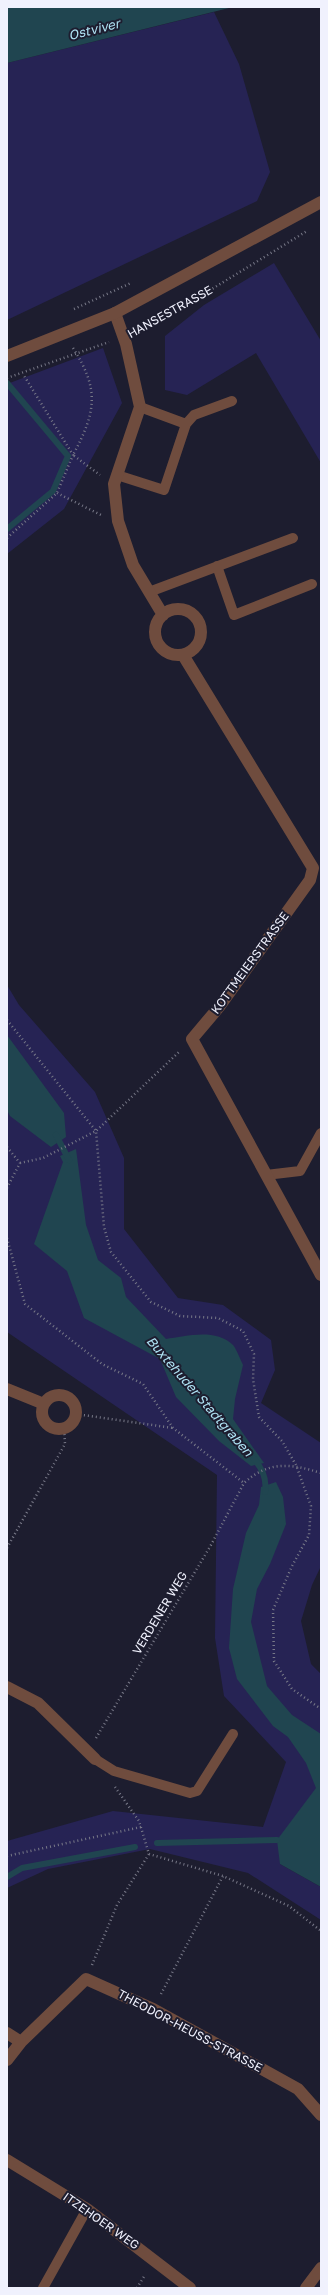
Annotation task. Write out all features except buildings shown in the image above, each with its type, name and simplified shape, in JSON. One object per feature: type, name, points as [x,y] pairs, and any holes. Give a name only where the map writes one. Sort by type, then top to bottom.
[{"type":"street","name":"HANSESTRASSE","points":[[7,356],[115,313],[321,202]]},
{"type":"street","points":[[115,313],[124,338],[140,407],[115,479],[118,521],[133,565],[163,615]]},
{"type":"street","points":[[182,609],[193,614],[198,620],[202,632],[199,643],[190,652],[183,655],[171,654],[158,644],[156,628],[163,615],[174,610],[182,609]]},
{"type":"street","name":"KOTTMEIERSTRASSE","points":[[183,655],[313,868],[310,880],[219,1007],[192,1040]]},
{"type":"street","points":[[192,1040],[321,1275]]},
{"type":"street","points":[[7,1389],[44,1404]]},
{"type":"street","points":[[54,1396],[67,1397],[75,1407],[76,1414],[74,1420],[64,1428],[57,1429],[46,1423],[42,1410],[44,1404],[54,1396]]},
{"type":"street","points":[[7,1687],[38,1703],[91,1755]]},
{"type":"street","points":[[7,2060],[21,2042],[86,1979]]},
{"type":"street","name":"THEODOR-HEUSS-STRASSE","points":[[86,1979],[153,2009],[298,2089],[321,2115]]},
{"type":"street","points":[[7,2033],[21,2042]]},
{"type":"street","name":"ITZEHOER WEG","points":[[7,2160],[87,2209],[190,2288]]},
{"type":"street","points":[[306,2288],[321,2268]]},
{"type":"lane","points":[[115,479],[164,490],[186,424],[194,415],[232,401]]},
{"type":"lane","points":[[140,407],[186,424]]},
{"type":"lane","points":[[149,592],[292,538]]},
{"type":"lane","points":[[217,566],[234,615],[312,584]]},
{"type":"lane","points":[[266,1175],[300,1171],[321,1133]]},
{"type":"lane","points":[[91,1755],[114,1771],[190,1793],[197,1791],[233,1734]]},
{"type":"lane","points":[[43,2288],[87,2209]]},
{"type":"path","name":"HANSESTRASSE","points":[[7,378],[76,353],[124,338],[189,303],[308,230]]},
{"type":"path","points":[[7,538],[57,493],[91,416],[93,396],[87,374],[76,353],[62,335]]},
{"type":"path","points":[[23,374],[73,455],[115,479]]},
{"type":"path","points":[[57,493],[91,511],[118,521]]},
{"type":"path","points":[[7,1020],[96,1131],[104,1227],[111,1252],[151,1302],[180,1316],[218,1318],[243,1331],[254,1354],[254,1385],[259,1418],[282,1441],[296,1465],[311,1506],[309,1535],[292,1566],[273,1610],[274,1661],[292,1689],[321,1709]]},
{"type":"path","points":[[20,1163],[43,1158],[96,1131],[192,1040]]},
{"type":"path","points":[[7,1147],[20,1163]]},
{"type":"path","points":[[7,1188],[20,1163]]},
{"type":"path","points":[[7,1238],[26,1304],[102,1364],[143,1384],[173,1428],[244,1483],[251,1477],[279,1465],[296,1465],[321,1473]]},
{"type":"path","points":[[76,1414],[173,1428]]},
{"type":"path","points":[[7,1548],[65,1444],[64,1428]]},
{"type":"path","name":"VERDENER WEG","points":[[91,1755],[244,1483]]},
{"type":"path","points":[[86,1979],[118,1905],[149,1854],[141,1827],[113,1784]]},
{"type":"path","points":[[7,1856],[141,1827]]},
{"type":"path","points":[[149,1854],[223,1876],[289,1906],[321,1931]]},
{"type":"path","points":[[153,2009],[223,1876]]},
{"type":"shaded area","points":[[214,12],[239,64],[270,172],[257,201],[7,320],[7,63]]},
{"type":"shaded area","points":[[274,263],[321,341],[321,463],[256,353],[187,395],[165,390],[165,336],[204,305]]},
{"type":"shaded area","points":[[103,348],[122,403],[64,509],[7,554],[7,384]]},
{"type":"shaded area","points":[[7,985],[19,1005],[95,1092],[124,1158],[124,1229],[178,1298],[223,1305],[271,1340],[275,1370],[261,1403],[321,1443],[321,1566],[312,1585],[301,1621],[311,1664],[321,1674],[321,1781],[280,1864],[321,1887],[321,1920],[248,1873],[150,1849],[48,1869],[7,1888],[7,1841],[113,1811],[263,1827],[286,1762],[224,1696],[215,1638],[217,1475],[7,1332]]},
{"type":"water","name":"Ostviver","points":[[7,7],[233,7],[7,63]]},
{"type":"water","points":[[7,1035],[64,1113],[66,1137],[51,1147],[10,1116],[7,1110]]},
{"type":"water","points":[[76,1149],[86,1225],[98,1260],[121,1278],[126,1297],[166,1339],[201,1334],[218,1336],[233,1345],[243,1365],[235,1399],[233,1419],[264,1463],[251,1466],[219,1441],[176,1397],[160,1359],[84,1318],[67,1271],[34,1244],[63,1162],[60,1156]]},
{"type":"water","points":[[276,1482],[283,1497],[286,1524],[270,1564],[257,1589],[251,1622],[267,1686],[292,1715],[321,1734],[321,1887],[280,1864],[277,1840],[316,1788],[306,1763],[288,1737],[273,1726],[237,1679],[229,1648],[233,1589],[246,1533],[259,1505],[261,1487]]},
{"type":"waterway","name":"Buxtehuder Stadtgraben","points":[[7,383],[68,456],[53,491],[7,529]]},
{"type":"waterway","name":"Buxtehuder Stadtgraben","points":[[56,1135],[69,1160]]},
{"type":"waterway","name":"Buxtehuder Stadtgraben","points":[[254,1459],[263,1474],[265,1492]]},
{"type":"waterway","points":[[157,1843],[277,1840]]},
{"type":"waterway","points":[[7,1877],[22,1868],[135,1847]]}]
